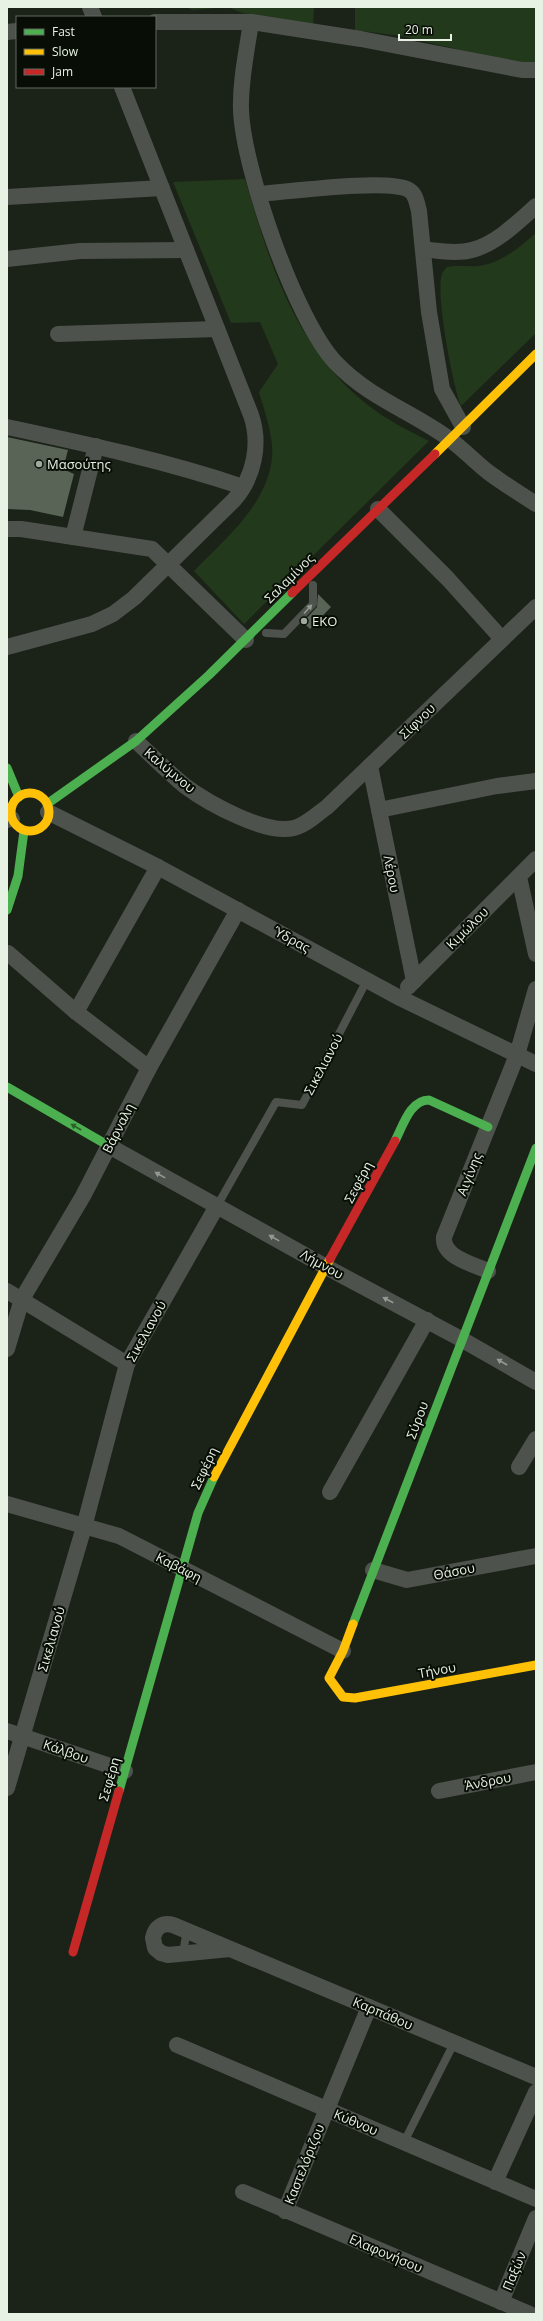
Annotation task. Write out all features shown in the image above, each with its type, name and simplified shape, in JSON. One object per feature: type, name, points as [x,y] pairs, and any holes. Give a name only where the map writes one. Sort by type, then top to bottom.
[{"type":"street","points":[[159,16],[251,22],[369,40],[522,70],[536,70]]},
{"type":"street","points":[[251,22],[241,109],[244,140],[259,194],[291,284],[312,329],[334,360],[361,387],[449,439],[488,472],[536,504]]},
{"type":"street","points":[[7,647],[99,621],[130,601],[234,500],[243,487],[254,461],[254,427],[122,88]]},
{"type":"street","points":[[259,194],[385,184],[400,186],[410,190],[416,198],[429,312],[442,389],[463,427]]},
{"type":"street","points":[[7,197],[162,188]]},
{"type":"street","points":[[422,249],[446,252],[472,250],[488,243],[515,224],[536,206]]},
{"type":"street","points":[[7,259],[80,251],[186,250]]},
{"type":"street","points":[[58,334],[217,329]]},
{"type":"street","name":"Σαλαμίνος","points":[[48,808],[136,741],[246,640],[536,354]]},
{"type":"street","points":[[7,427],[96,446],[203,474],[243,487]]},
{"type":"street","points":[[73,537],[96,446]]},
{"type":"street","points":[[378,509],[448,579],[502,640]]},
{"type":"street","points":[[7,530],[21,529],[152,549],[246,640]]},
{"type":"street","name":"Σίφνου","points":[[294,828],[308,822],[327,807],[536,607]]},
{"type":"street","name":"Καλύμνου","points":[[136,741],[186,786],[222,809],[278,829],[294,828]]},
{"type":"street","name":"Λέρου","points":[[370,766],[414,981]]},
{"type":"street","points":[[7,768],[18,797]]},
{"type":"street","points":[[379,810],[498,786],[536,781]]},
{"type":"street","points":[[31,793],[37,795],[48,808],[46,823],[41,827],[30,831],[24,830],[9,820],[11,807],[18,797],[31,793]]},
{"type":"street","name":"Ύδρας","points":[[48,808],[398,997],[536,1064]]},
{"type":"street","points":[[7,910],[18,876],[24,830]]},
{"type":"street","name":"Κιμώλου","points":[[398,997],[536,859]]},
{"type":"street","points":[[76,1012],[158,867]]},
{"type":"street","points":[[519,876],[536,952]]},
{"type":"street","name":"Βάρναλη","points":[[7,1350],[22,1299],[83,1196],[149,1068],[238,910]]},
{"type":"street","points":[[8,953],[76,1012],[149,1068]]},
{"type":"street","name":"Αιγίνης","points":[[488,1271],[451,1254],[445,1248],[444,1240],[517,1055],[536,989]]},
{"type":"street","points":[[7,1087],[109,1146]]},
{"type":"street","name":"Σεφέρη","points":[[73,1952],[201,1504],[220,1464],[262,1383],[328,1268],[415,1104],[420,1100],[430,1100],[488,1127]]},
{"type":"street","name":"Λήμνου","points":[[109,1146],[328,1268],[462,1338],[536,1382]]},
{"type":"street","name":"Σύρου","points":[[344,1697],[329,1678],[343,1650],[536,1148]]},
{"type":"street","name":"Σικελιανού","points":[[7,1788],[84,1527],[127,1364],[217,1206]]},
{"type":"street","points":[[7,1292],[22,1299],[127,1364]]},
{"type":"street","points":[[330,1492],[428,1320]]},
{"type":"street","points":[[519,1467],[536,1439]]},
{"type":"street","name":"Καβάφη","points":[[7,1504],[119,1536],[343,1650]]},
{"type":"street","name":"Θάσου","points":[[373,1570],[407,1580],[536,1556]]},
{"type":"street","name":"Τήνου","points":[[344,1697],[355,1698],[536,1666]]},
{"type":"street","name":"Κάλβου","points":[[7,1731],[125,1771]]},
{"type":"street","name":"Άνδρου","points":[[439,1791],[536,1772]]},
{"type":"street","name":"Καρπάθου","points":[[230,1948],[168,1955],[161,1953],[154,1945],[153,1938],[157,1929],[164,1924],[174,1925],[230,1948],[536,2077]]},
{"type":"street","name":"Καστελόριζου","points":[[285,2211],[369,2007]]},
{"type":"street","name":"Κύθνου","points":[[177,2045],[536,2199]]},
{"type":"street","points":[[495,2182],[536,2092]]},
{"type":"street","name":"Ελαφονήσου","points":[[242,2192],[497,2305],[530,2314]]},
{"type":"street","name":"Παξών","points":[[497,2305],[536,2218]]},
{"type":"lane","points":[[266,633],[284,634],[313,604],[313,585]]},
{"type":"lane","name":"Σικελιανού","points":[[217,1206],[276,1102],[302,1105],[367,980]]},
{"type":"lane","points":[[183,1953],[187,1930]]},
{"type":"lane","points":[[404,2142],[454,2043]]},
{"type":"green space","points":[[187,7],[228,7],[192,10]]},
{"type":"green space","points":[[228,7],[314,7],[313,25],[242,13]]},
{"type":"green space","points":[[355,7],[536,7],[536,64],[503,60],[401,36],[355,30]]},
{"type":"green space","points":[[245,179],[276,274],[304,331],[322,358],[343,383],[369,406],[391,421],[429,441],[244,624],[194,571],[243,520],[262,491],[272,458],[272,442],[259,392],[278,364],[260,322],[231,323],[173,182]]},
{"type":"green space","points":[[536,233],[536,333],[461,406],[446,339],[440,284],[442,274],[447,267],[478,266],[494,262],[509,254]]},
{"type":"building","points":[[7,437],[68,450],[63,469],[74,474],[63,517],[30,510],[7,509]]},
{"type":"building","points":[[318,594],[331,607],[310,629],[303,622],[317,607]]},
{"type":"traffic: fast","points":[[47,804],[136,741],[209,675],[292,593]]},
{"type":"traffic: fast","points":[[7,768],[19,797]]},
{"type":"traffic: fast","points":[[7,910],[18,876],[24,831]]},
{"type":"traffic: fast","points":[[7,1087],[109,1146]]},
{"type":"traffic: fast","points":[[395,1141],[404,1121],[412,1109],[422,1101],[429,1100],[488,1127]]},
{"type":"traffic: fast","points":[[353,1624],[536,1148]]},
{"type":"traffic: fast","points":[[119,1791],[198,1513],[214,1477]]},
{"type":"traffic: slow","points":[[435,454],[536,354]]},
{"type":"traffic: slow","points":[[30,793],[40,796],[46,802],[49,812],[46,822],[40,828],[30,831],[20,828],[14,822],[11,812],[14,802],[20,796],[30,793]]},
{"type":"traffic: slow","points":[[214,1477],[330,1259]]},
{"type":"traffic: slow","points":[[353,1624],[343,1651],[329,1678],[343,1697],[355,1698],[536,1665]]},
{"type":"traffic: jam","points":[[292,593],[435,454]]},
{"type":"traffic: jam","points":[[330,1259],[395,1141]]},
{"type":"traffic: jam","points":[[73,1952],[119,1791]]},
{"type":"place","name":"Μασούτης","points":[[39,464]]},
{"type":"place","name":"EKO","points":[[304,621]]}]
